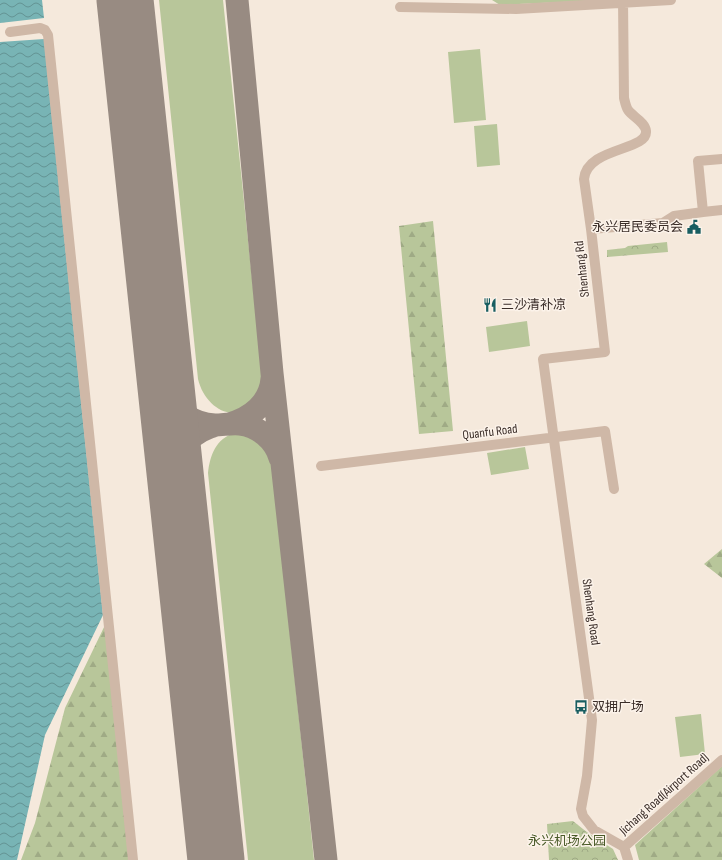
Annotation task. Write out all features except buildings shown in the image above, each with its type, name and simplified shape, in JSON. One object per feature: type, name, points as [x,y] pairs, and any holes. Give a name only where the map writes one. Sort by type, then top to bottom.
[{"type":"street","points":[[431,4],[443,0]]},
{"type":"street","points":[[400,7],[431,4],[516,9],[623,1],[670,0]]},
{"type":"street","name":"Shenhang Rd","points":[[543,359],[604,352],[584,173],[594,161],[602,156],[642,141],[646,130],[642,123],[628,109],[624,98],[623,1]]},
{"type":"street","points":[[10,32],[40,28],[45,30],[48,35],[133,860]]},
{"type":"street","points":[[703,212],[698,161],[722,159]]},
{"type":"street","points":[[591,229],[663,223],[674,216],[722,210]]},
{"type":"street","name":"Shenhang Road","points":[[543,359],[592,720],[582,816],[594,830],[624,847]]},
{"type":"street","name":"Quanfu Road","points":[[321,466],[605,431],[614,489]]},
{"type":"street","name":"Jichang Road(Airport Road)","points":[[624,847],[722,760]]},
{"type":"street","points":[[624,847],[628,860]]},
{"type":"green space","points":[[159,0],[223,0],[262,374],[257,395],[250,405],[241,411],[232,413],[223,411],[208,399],[202,390],[198,379]]},
{"type":"green space","points":[[492,0],[606,0],[500,5]]},
{"type":"green space","points":[[480,49],[486,120],[454,123],[448,52]]},
{"type":"green space","points":[[497,124],[500,165],[477,167],[474,126]]},
{"type":"green space","points":[[433,221],[453,431],[419,434],[399,226]]},
{"type":"green space","points":[[667,242],[668,252],[607,257],[607,250]]},
{"type":"green space","points":[[527,321],[530,346],[489,352],[486,327]]},
{"type":"green space","points":[[234,433],[247,435],[263,446],[272,464],[314,860],[248,860],[208,473],[210,460],[215,448],[223,439]]},
{"type":"green space","points":[[525,447],[529,469],[491,475],[487,453]]},
{"type":"green space","points":[[722,549],[722,578],[704,564]]},
{"type":"green space","points":[[106,623],[132,860],[21,860],[35,823],[65,708]]},
{"type":"green space","points":[[701,714],[705,754],[680,757],[675,717]]},
{"type":"green space","points":[[722,766],[722,860],[639,860],[635,845]]},
{"type":"green space","name":"永兴机场公园","points":[[573,821],[588,833],[613,849],[618,860],[549,860],[547,824]]},
{"type":"water","points":[[0,0],[42,0],[44,18],[0,23]]},
{"type":"water","points":[[44,39],[103,615],[45,735],[17,860],[0,860],[0,42]]},
{"type":"taxiway","points":[[237,0],[272,373],[326,860]]},
{"type":"taxiway","points":[[229,424],[245,418],[258,408],[268,395],[272,379]]},
{"type":"taxiway","points":[[166,388],[169,396],[184,414],[198,422],[206,424],[247,425],[265,435],[278,451],[280,458]]},
{"type":"taxiway","points":[[175,471],[179,455],[188,441],[200,431],[216,425]]},
{"type":"runway","points":[[125,0],[216,860]]},
{"type":"place","name":"永兴居民委员会","points":[[694,227]]},
{"type":"place","name":"三沙清补凉","points":[[490,305]]},
{"type":"place","name":"双拥广场","points":[[581,707]]}]
